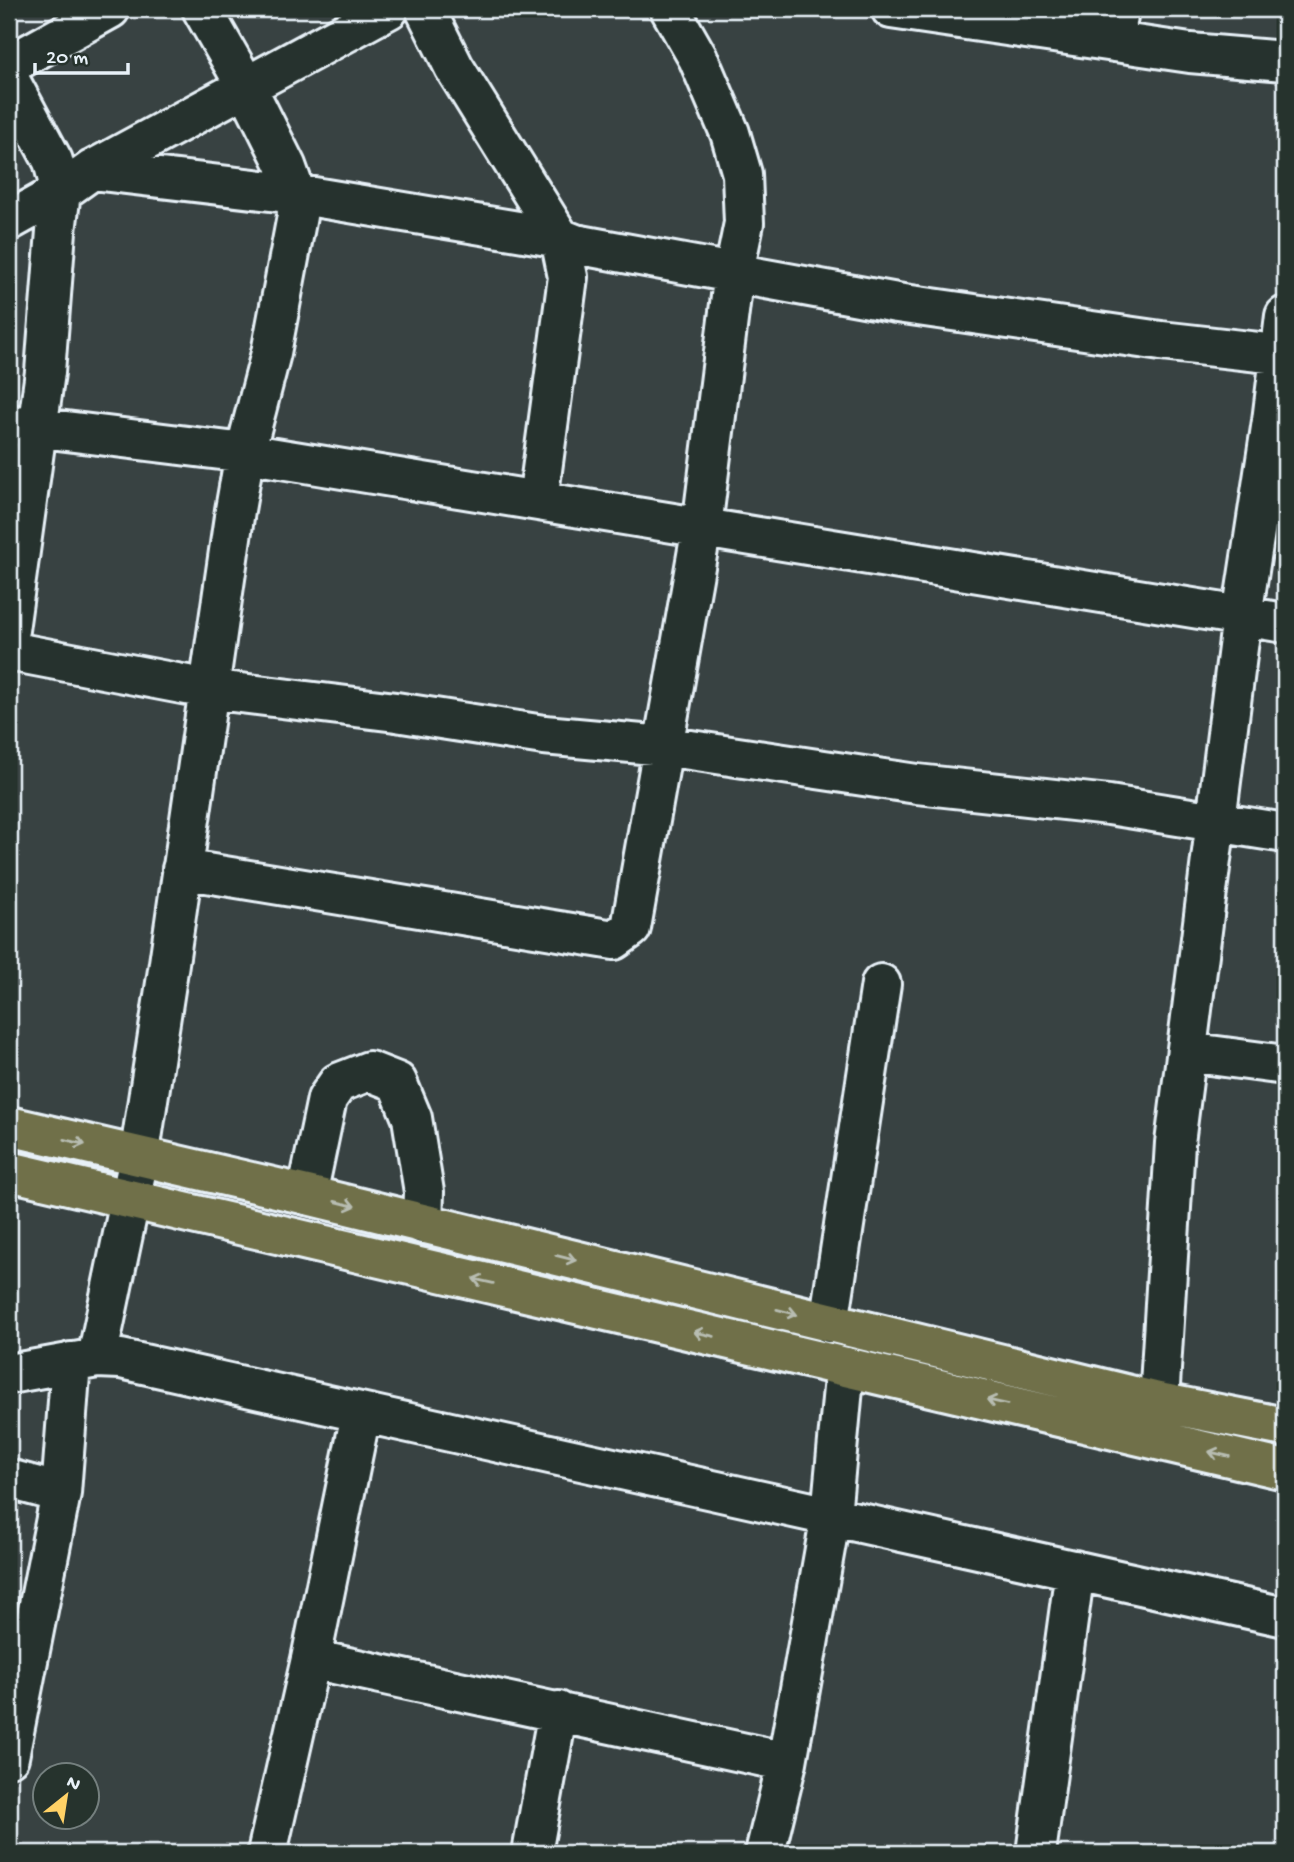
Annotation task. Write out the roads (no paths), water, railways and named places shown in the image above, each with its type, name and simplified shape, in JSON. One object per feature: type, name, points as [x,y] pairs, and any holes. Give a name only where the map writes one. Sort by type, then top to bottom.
[{"type":"main road","points":[[9,1126],[307,1195],[1158,1402],[1285,1427]]},
{"type":"main road","points":[[9,1171],[1285,1470]]},
{"type":"street","points":[[9,65],[110,9]]},
{"type":"street","points":[[9,1757],[15,1694],[61,1493],[84,1360],[131,1198],[139,1158],[245,453],[271,353],[297,216],[296,194],[286,166],[246,86],[202,9]]},
{"type":"street","points":[[9,221],[61,192],[92,170],[389,9]]},
{"type":"street","points":[[425,9],[454,66],[560,238],[568,277],[538,500]]},
{"type":"street","points":[[183,869],[614,940],[631,928],[702,527],[734,272],[744,223],[742,174],[730,133],[698,58],[670,9]]},
{"type":"street","points":[[913,10],[1116,26],[1190,53],[1285,61]]},
{"type":"street","points":[[9,79],[53,161],[61,192],[55,230],[45,372],[22,426],[9,630]]},
{"type":"street","points":[[92,170],[296,194],[560,238],[575,244],[897,303],[1283,355]]},
{"type":"street","points":[[1157,1440],[1175,1143],[1242,616],[1283,355],[1285,316]]},
{"type":"street","points":[[22,426],[245,453],[1285,623]]},
{"type":"street","points":[[9,651],[208,689],[396,712],[544,734],[664,746],[917,784],[1109,805],[1285,833]]},
{"type":"street","points":[[829,1323],[881,984]]},
{"type":"street","points":[[1187,1052],[1285,1065]]},
{"type":"street","points":[[307,1195],[327,1099],[338,1083],[369,1072],[397,1082],[412,1118],[424,1192],[423,1224]]},
{"type":"street","points":[[9,1374],[84,1360],[121,1359],[1285,1617]]},
{"type":"street","points":[[765,1853],[787,1762],[831,1515],[845,1367]]},
{"type":"street","points":[[267,1853],[311,1659],[361,1414]]},
{"type":"street","points":[[9,1479],[61,1493]]},
{"type":"street","points":[[1036,1853],[1075,1570]]},
{"type":"street","points":[[311,1659],[787,1762]]},
{"type":"street","points":[[532,1853],[558,1712]]}]
